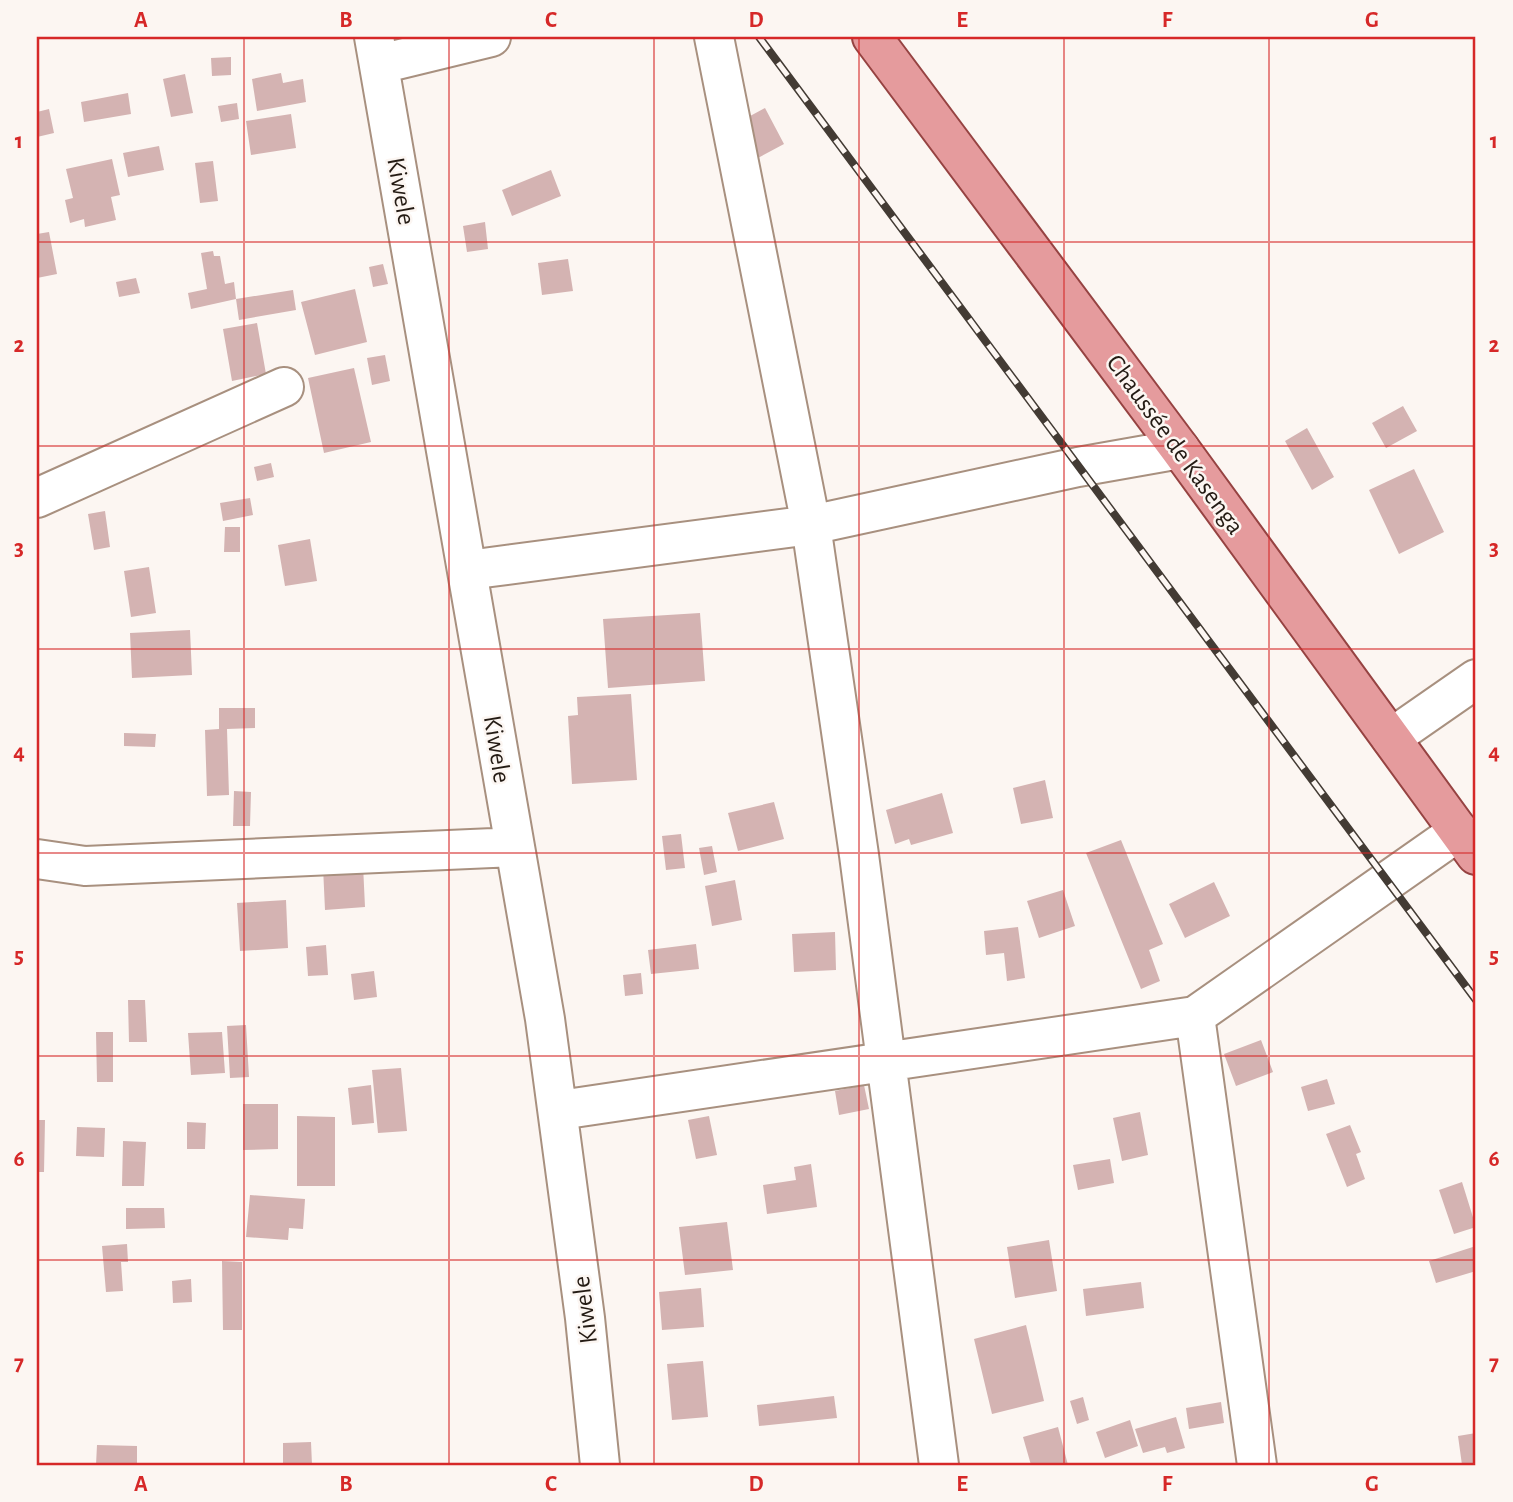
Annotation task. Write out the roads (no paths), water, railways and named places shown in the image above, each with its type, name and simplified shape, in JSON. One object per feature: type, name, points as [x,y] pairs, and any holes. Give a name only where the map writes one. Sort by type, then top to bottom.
[{"type":"main road","name":"Chaussée de Kasenga","points":[[872,37],[1180,449],[1468,843]]},
{"type":"street","points":[[377,51],[491,37]]},
{"type":"street","points":[[714,37],[811,525],[939,1465]]},
{"type":"street","name":"Kiwele","points":[[377,51],[560,1110],[599,1465]]},
{"type":"street","points":[[37,498],[284,387]]},
{"type":"street","points":[[468,570],[811,525],[1180,449]]},
{"type":"street","points":[[1391,737],[1476,679]]},
{"type":"street","points":[[560,1110],[886,1064],[1195,1016],[1468,843]]},
{"type":"street","points":[[37,859],[85,866],[514,847]]},
{"type":"street","points":[[1195,1016],[1257,1465]]},
{"type":"railway","points":[[759,37],[1476,1000]]}]
